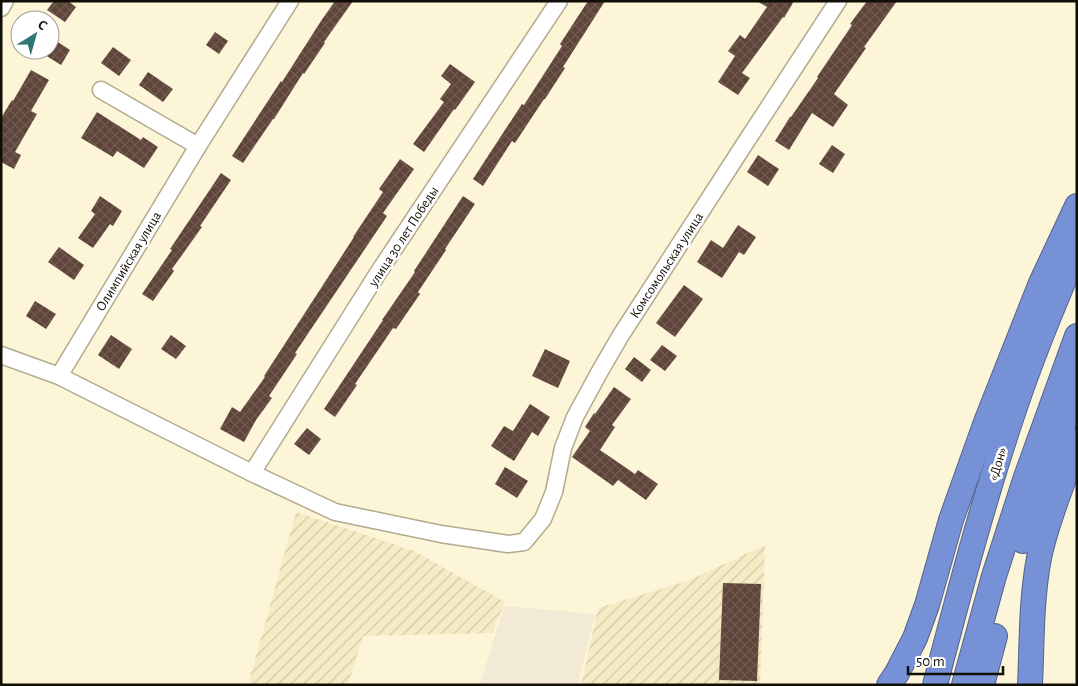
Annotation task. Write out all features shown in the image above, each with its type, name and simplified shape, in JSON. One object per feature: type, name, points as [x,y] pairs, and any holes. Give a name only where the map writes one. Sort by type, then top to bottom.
[{"type":"highway","points":[[890,685],[915,638],[927,605],[951,520],[986,422],[1041,283],[1077,206]]},
{"type":"highway","name":"«Дон»","points":[[935,685],[977,528],[1010,421],[1049,315],[1077,249]]},
{"type":"highway","points":[[964,685],[994,576],[1023,486],[1077,336]]},
{"type":"highway","points":[[982,685],[1008,588],[1077,385]]},
{"type":"highway","points":[[1030,685],[1034,592],[1039,558],[1046,527],[1077,441]]},
{"type":"street","points":[[1,8],[5,1]]},
{"type":"street","name":"Олимпийская улица","points":[[59,376],[198,146],[290,1]]},
{"type":"street","name":"улица 30 лет Победы","points":[[252,473],[378,274],[560,1]]},
{"type":"street","name":"Комсомольская улица","points":[[252,473],[334,512],[441,534],[508,544],[524,542],[543,519],[554,492],[563,448],[575,417],[600,371],[621,335],[838,1]]},
{"type":"street","points":[[101,90],[198,146]]},
{"type":"street","points":[[1,355],[59,376],[252,473]]},
{"type":"shaded area","points":[[296,512],[414,551],[505,602],[492,633],[363,636],[348,685],[248,685]]},
{"type":"shaded area","points":[[765,545],[760,685],[581,685],[598,608],[690,580]]},
{"type":"shaded area","points":[[504,606],[595,614],[578,685],[480,685]]},
{"type":"building","points":[[54,1],[68,1],[76,7],[65,22],[60,19],[60,10],[47,10]]},
{"type":"building","points":[[335,1],[353,1],[243,163],[232,156]]},
{"type":"building","points":[[588,1],[605,1],[545,99],[515,143],[512,141],[483,186],[473,179],[522,104],[524,105]]},
{"type":"building","points":[[757,1],[794,1],[784,18],[742,73],[750,78],[738,95],[718,82],[735,56],[728,51],[740,35],[745,39],[767,7]]},
{"type":"building","points":[[867,1],[897,1],[864,47],[866,48],[834,94],[848,105],[833,127],[812,113],[789,150],[775,141],[852,25],[850,24]]},
{"type":"building","points":[[215,32],[228,41],[219,54],[206,45]]},
{"type":"building","points":[[60,44],[70,50],[61,65],[53,60],[60,60]]},
{"type":"building","points":[[113,47],[131,60],[119,76],[101,63]]},
{"type":"building","points":[[450,64],[475,82],[424,152],[413,144],[444,102],[440,99],[451,84],[441,76]]},
{"type":"building","points":[[31,70],[49,80],[31,111],[37,114],[15,152],[21,155],[14,169],[1,162],[1,118]]},
{"type":"building","points":[[148,72],[173,89],[163,102],[139,85]]},
{"type":"building","points":[[97,112],[141,140],[143,137],[158,147],[144,168],[117,151],[113,157],[81,138]]},
{"type":"building","points":[[832,145],[845,154],[833,173],[819,164]]},
{"type":"building","points":[[758,155],[779,169],[768,186],[747,172]]},
{"type":"building","points":[[400,159],[414,169],[383,213],[387,216],[295,353],[297,354],[269,396],[272,398],[256,420],[244,442],[220,429],[232,407],[240,412],[265,377],[383,192],[379,189]]},
{"type":"building","points":[[221,173],[231,180],[153,301],[142,294]]},
{"type":"building","points":[[100,196],[122,211],[113,226],[110,224],[93,248],[78,238],[95,214],[91,211]]},
{"type":"building","points":[[463,196],[475,204],[418,292],[420,294],[396,329],[393,328],[335,417],[324,409]]},
{"type":"building","points":[[738,225],[756,237],[744,255],[739,252],[722,278],[697,262],[711,240],[723,248]]},
{"type":"building","points":[[59,247],[84,265],[74,280],[48,262]]},
{"type":"building","points":[[684,285],[703,299],[675,337],[656,323]]},
{"type":"building","points":[[35,301],[56,314],[46,329],[26,316]]},
{"type":"building","points":[[111,335],[132,349],[119,369],[98,355]]},
{"type":"building","points":[[171,335],[186,346],[176,359],[161,349]]},
{"type":"building","points":[[662,345],[677,356],[665,371],[650,360]]},
{"type":"building","points":[[545,349],[570,361],[558,388],[532,376]]},
{"type":"building","points":[[634,357],[651,370],[642,382],[625,369]]},
{"type":"building","points":[[614,387],[631,399],[612,425],[615,427],[600,450],[635,474],[638,470],[658,484],[646,500],[618,480],[613,486],[572,457],[590,431],[585,427]]},
{"type":"building","points":[[530,404],[550,417],[538,436],[532,432],[514,461],[491,446],[504,426],[513,431]]},
{"type":"building","points":[[307,428],[321,439],[309,455],[294,444]]},
{"type":"building","points":[[505,467],[528,481],[517,498],[495,484]]},
{"type":"building","points":[[723,583],[761,584],[757,681],[719,680]]}]
